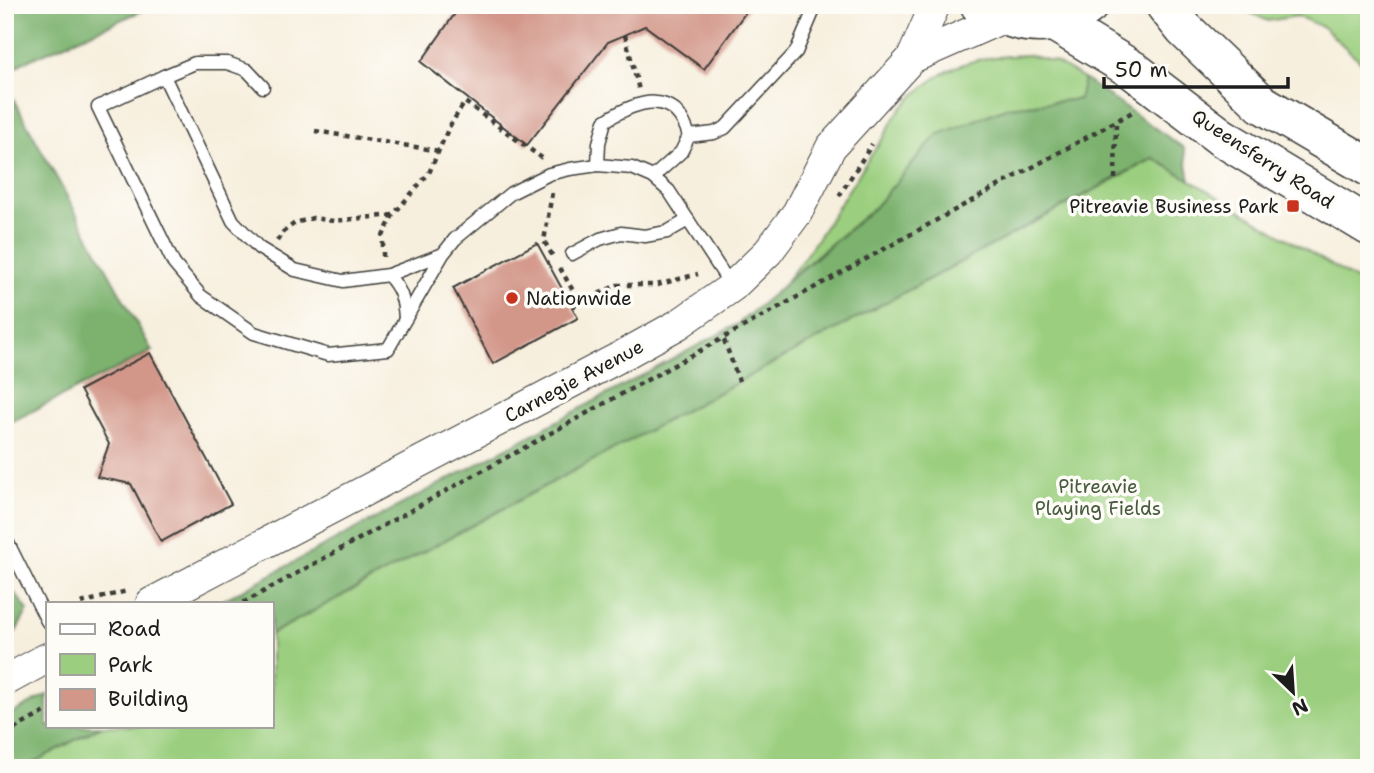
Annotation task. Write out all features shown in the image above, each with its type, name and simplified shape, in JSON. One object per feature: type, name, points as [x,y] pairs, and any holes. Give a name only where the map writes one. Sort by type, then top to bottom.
[{"type":"main road","points":[[991,12],[1029,24],[1054,22],[1080,12],[1089,5]]},
{"type":"main road","points":[[1165,5],[1184,30],[1262,104],[1369,167]]},
{"type":"main road","name":"Queensferry Road","points":[[1054,22],[1133,70],[1221,137],[1369,226]]},
{"type":"street","points":[[912,58],[935,5]]},
{"type":"street","points":[[912,58],[991,12]]},
{"type":"street","name":"Carnegie Avenue","points":[[153,602],[616,359],[679,324],[732,287],[768,252],[797,214],[831,147],[912,58]]},
{"type":"street","points":[[5,681],[46,659]]},
{"type":"lane","points":[[689,136],[714,133],[725,128],[796,52],[816,5]]},
{"type":"lane","points":[[263,87],[247,70],[227,63],[195,63],[99,107],[174,264],[201,296],[254,333],[328,355],[388,349],[443,254],[455,239],[511,193],[549,174],[598,165],[632,168],[653,177],[669,191],[732,287]]},
{"type":"lane","points":[[164,76],[233,220],[259,248],[295,270],[343,281],[388,275],[443,254]]},
{"type":"lane","points":[[598,165],[599,143],[605,121],[626,107],[654,102],[670,106],[684,121],[689,136],[681,152],[653,177]]},
{"type":"lane","points":[[572,254],[600,239],[621,233],[645,236],[667,232],[688,220]]},
{"type":"lane","points":[[388,275],[399,287],[404,302],[405,321]]},
{"type":"lane","points":[[5,537],[46,619]]},
{"type":"path","points":[[625,35],[643,104]]},
{"type":"path","points":[[388,275],[382,252],[383,236],[393,215],[429,173],[449,127],[465,102],[542,159],[549,174],[552,198],[544,241],[580,303]]},
{"type":"path","points":[[245,602],[724,340],[1143,106]]},
{"type":"path","points":[[1115,179],[1116,121]]},
{"type":"path","points":[[315,131],[440,151]]},
{"type":"path","points":[[269,253],[283,232],[295,223],[313,218],[334,221],[393,215]]},
{"type":"path","points":[[572,307],[617,285],[657,285],[698,274]]},
{"type":"path","points":[[737,319],[744,328]]},
{"type":"path","points":[[724,340],[740,381]]},
{"type":"path","points":[[5,734],[46,712]]},
{"type":"green space","points":[[5,5],[155,5],[22,63],[5,75]]},
{"type":"green space","points":[[1240,5],[1369,5],[1369,69],[1323,27],[1297,16],[1268,21],[1244,10]]},
{"type":"green space","points":[[1028,55],[1055,62],[1084,79],[1080,99],[1008,107],[937,135],[874,208],[786,281],[824,228],[896,115],[915,95],[938,77],[963,64],[990,58]]},
{"type":"green space","points":[[1084,79],[1184,148],[1190,180],[1153,158],[273,633],[273,602],[220,602],[738,324],[874,208],[937,135],[1008,107],[1079,99]]},
{"type":"green space","points":[[5,84],[152,351],[5,425]]},
{"type":"green space","name":"Pitreavie Playing Fields","points":[[1154,158],[1369,288],[1369,768],[23,768],[97,728],[273,728],[273,633]]},
{"type":"green space","points":[[5,581],[28,610],[5,651]]},
{"type":"green space","points":[[46,696],[46,728],[97,728],[23,768],[5,768],[5,717]]},
{"type":"building","points":[[461,5],[751,5],[704,69],[645,26],[608,42],[527,145],[421,62]]},
{"type":"building","name":"Nationwide","points":[[537,243],[578,318],[493,364],[453,288]]},
{"type":"building","points":[[150,353],[231,504],[161,542],[131,484],[97,477],[109,444],[80,390]]},
{"type":"place","name":"Pitreavie Business Park","points":[[1293,206]]},
{"type":"place","name":"Nationwide","points":[[512,298]]}]
